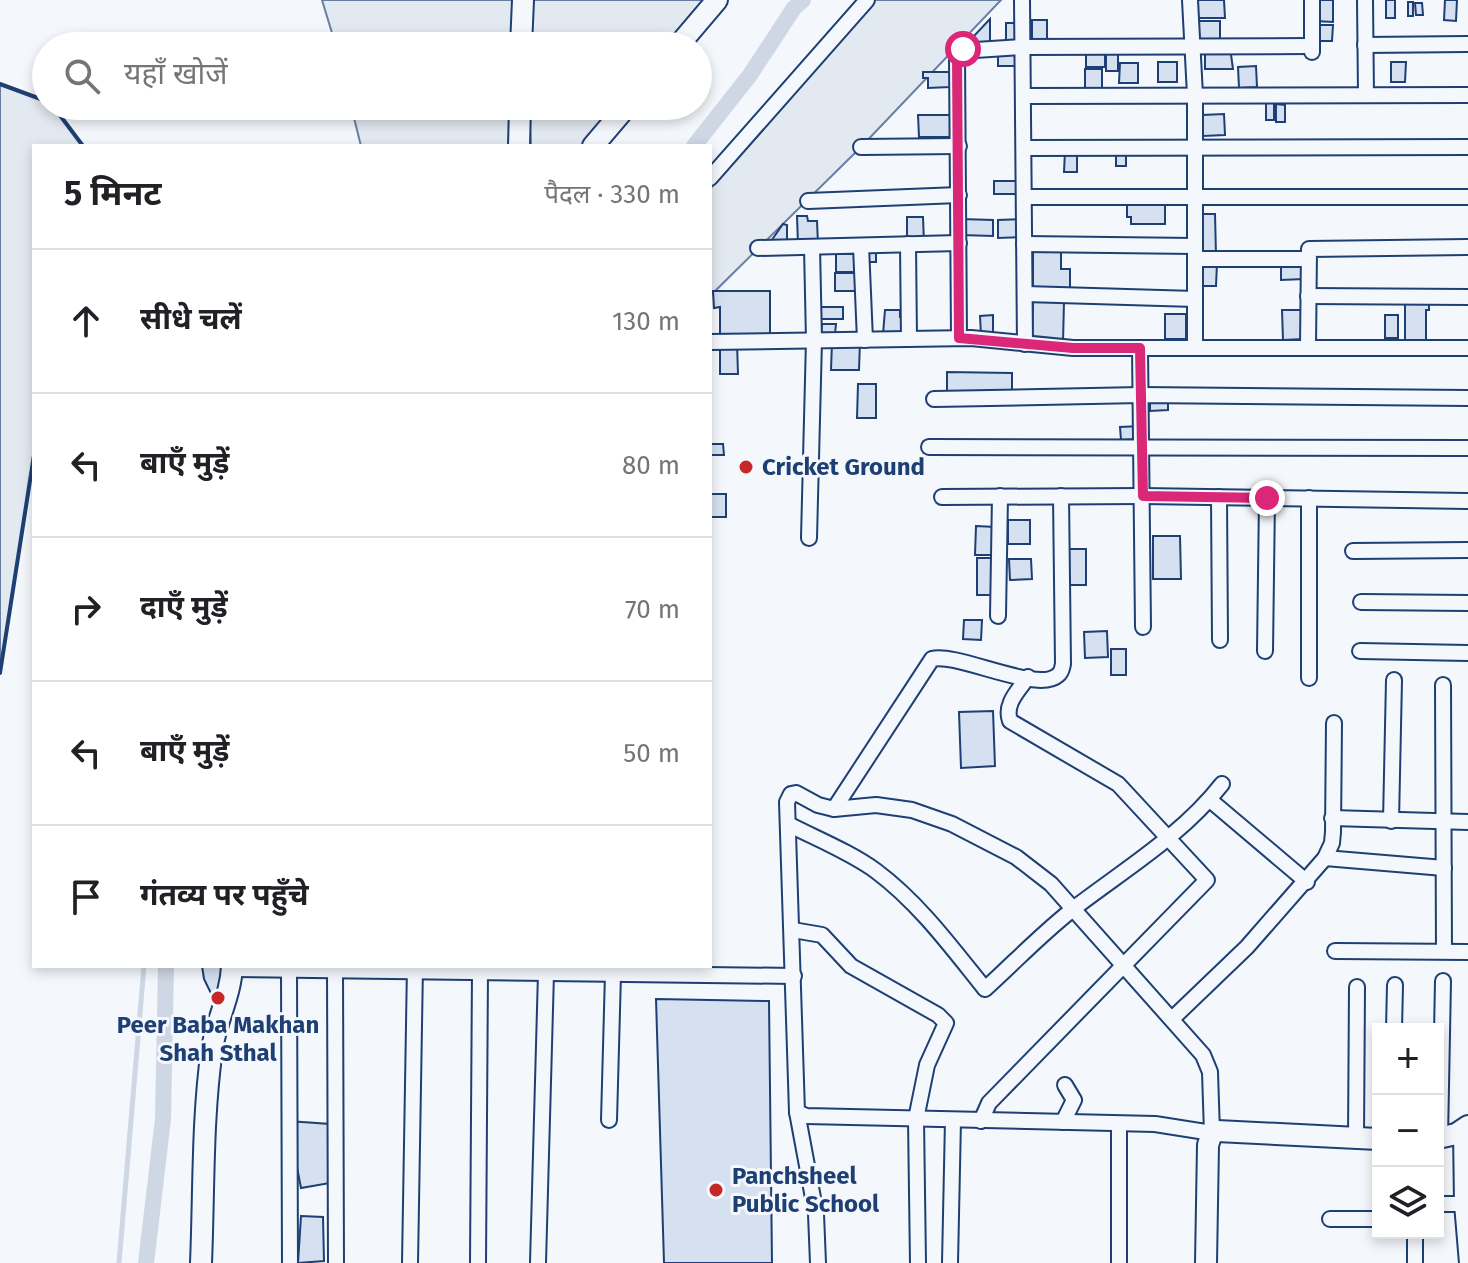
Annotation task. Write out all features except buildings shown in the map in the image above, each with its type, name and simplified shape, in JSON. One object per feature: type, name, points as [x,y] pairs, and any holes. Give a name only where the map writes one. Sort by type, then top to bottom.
[{"type":"street","points":[[522,32],[523,0]]},
{"type":"street","points":[[690,32],[717,0]]},
{"type":"street","points":[[712,176],[867,0]]},
{"type":"street","points":[[1022,0],[1025,344]]},
{"type":"street","points":[[1190,0],[1195,95],[1195,348]]},
{"type":"street","points":[[959,338],[959,53],[963,49],[1193,46],[1312,49],[1312,0]]},
{"type":"street","points":[[1365,0],[1366,95]]},
{"type":"street","points":[[1365,45],[1468,44]]},
{"type":"street","points":[[1023,96],[1468,95]]},
{"type":"street","points":[[519,144],[520,120]]},
{"type":"street","points":[[595,144],[615,120]]},
{"type":"street","points":[[861,147],[959,146]]},
{"type":"street","points":[[1024,148],[1468,147]]},
{"type":"street","points":[[808,201],[959,195]]},
{"type":"street","points":[[1024,197],[1468,197]]},
{"type":"street","points":[[758,248],[959,243]]},
{"type":"street","points":[[908,244],[909,339]]},
{"type":"street","points":[[1024,244],[1307,259]]},
{"type":"street","points":[[861,246],[865,340]]},
{"type":"street","points":[[809,538],[814,340],[812,247]]},
{"type":"street","points":[[1308,348],[1307,252],[1312,247],[1468,247]]},
{"type":"street","points":[[1025,294],[1195,299]]},
{"type":"street","points":[[1308,296],[1468,297]]},
{"type":"street","points":[[712,342],[959,338],[1073,348],[1468,348]]},
{"type":"street","points":[[1140,348],[1143,627]]},
{"type":"street","points":[[934,399],[1141,395],[1468,398]]},
{"type":"street","points":[[929,447],[1468,448]]},
{"type":"street","points":[[998,616],[1000,496]]},
{"type":"street","points":[[834,809],[932,659],[942,657],[1028,677],[1054,678],[1059,675],[1063,664],[1061,496]]},
{"type":"street","points":[[942,497],[1143,496],[1468,501]]},
{"type":"street","points":[[1219,497],[1220,640]]},
{"type":"street","points":[[1265,651],[1267,498]]},
{"type":"street","points":[[1309,498],[1309,678]]},
{"type":"street","points":[[1353,551],[1468,550]]},
{"type":"street","points":[[1361,602],[1468,603]]},
{"type":"street","points":[[1360,651],[1468,653]]},
{"type":"street","points":[[981,1121],[989,1103],[1207,880],[1118,784],[1010,721],[1008,708],[1011,700],[1028,677]]},
{"type":"street","points":[[1391,821],[1394,680]]},
{"type":"street","points":[[1443,685],[1444,951]]},
{"type":"street","points":[[1172,1019],[1247,947],[1325,858],[1332,843],[1334,723]]},
{"type":"street","points":[[788,824],[882,875],[941,934],[985,989],[1073,909],[1169,838],[1210,800],[1222,784]]},
{"type":"street","points":[[818,1263],[816,1214],[797,1112],[787,802],[791,794],[796,793],[818,805],[834,809],[885,805],[912,810],[952,824],[1016,857],[1051,884],[1172,1019],[1209,1064],[1212,1133],[1208,1145],[1206,1263]]},
{"type":"street","points":[[1210,800],[1307,882]]},
{"type":"street","points":[[1332,818],[1468,822]]},
{"type":"street","points":[[1325,858],[1444,868]]},
{"type":"street","points":[[793,930],[822,935],[851,966],[943,1018],[945,1029],[927,1065],[916,1119],[918,1263]]},
{"type":"street","points":[[1335,951],[1468,952]]},
{"type":"street","points":[[201,1263],[211,1058],[232,968],[289,972],[415,969],[480,972],[518,969],[546,973],[794,976]]},
{"type":"street","points":[[410,1263],[415,969]]},
{"type":"street","points":[[289,972],[290,1263]]},
{"type":"street","points":[[335,972],[336,1263]]},
{"type":"street","points":[[478,1263],[480,972]]},
{"type":"street","points":[[538,1263],[546,973]]},
{"type":"street","points":[[609,1120],[613,974]]},
{"type":"street","points":[[1440,1095],[1443,981]]},
{"type":"street","points":[[1394,1023],[1395,985]]},
{"type":"street","points":[[1356,1139],[1357,987]]},
{"type":"street","points":[[1063,1122],[1074,1100],[1065,1085]]},
{"type":"street","points":[[797,1112],[806,1116],[1155,1124],[1212,1133],[1372,1139]]},
{"type":"street","points":[[950,1263],[953,1120]]},
{"type":"street","points":[[1119,1124],[1119,1263]]},
{"type":"street","points":[[1444,1136],[1464,1129],[1467,1263]]},
{"type":"street","points":[[1444,1204],[1465,1204]]},
{"type":"street","points":[[1330,1219],[1372,1219]]},
{"type":"street","points":[[1415,1239],[1415,1263]]},
{"type":"shaded area","points":[[322,0],[515,0],[515,32],[332,32]]},
{"type":"shaded area","points":[[533,0],[708,0],[680,32],[532,32]]},
{"type":"shaded area","points":[[874,0],[1001,0],[861,147],[712,294],[712,187]]},
{"type":"shaded area","points":[[0,84],[32,96],[32,120],[64,120],[82,144],[32,144],[32,468],[0,673]]},
{"type":"shaded area","points":[[354,120],[513,120],[512,144],[360,144]]},
{"type":"shaded area","points":[[530,120],[605,120],[585,144],[531,144]]},
{"type":"waterway","points":[[696,144],[750,75],[794,8],[803,0]]},
{"type":"waterway","points":[[119,1263],[144,968]]},
{"type":"waterway","points":[[146,1263],[163,1119],[166,968]]},
{"type":"wall","points":[[0,84],[32,96]]},
{"type":"wall","points":[[64,120],[82,144]]},
{"type":"wall","points":[[0,673],[32,468]]},
{"type":"place","name":"Cricket Ground","points":[[746,467]]},
{"type":"place","name":"Peer Baba Makhan Shah Sthal","points":[[218,998]]},
{"type":"place","name":"Panchsheel Public School","points":[[716,1190]]},
{"type":"route","points":[[963,49],[957,57],[959,338],[1073,348],[1140,348],[1143,496],[1267,498]]}]
